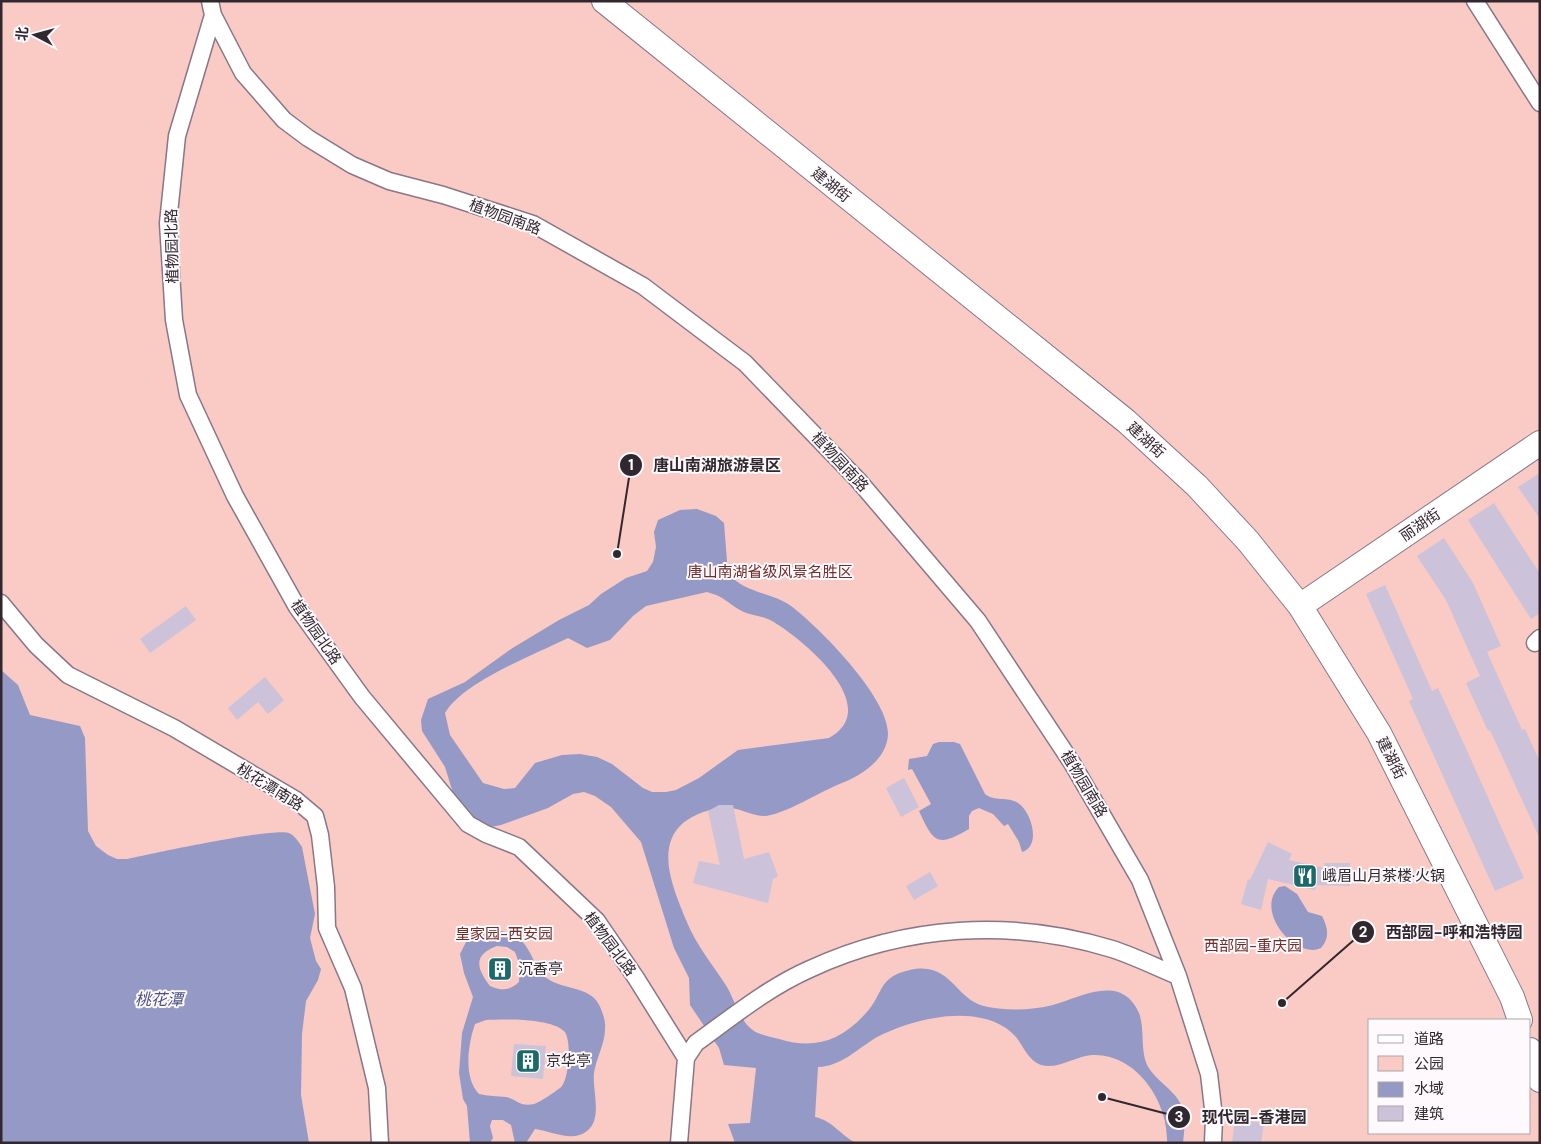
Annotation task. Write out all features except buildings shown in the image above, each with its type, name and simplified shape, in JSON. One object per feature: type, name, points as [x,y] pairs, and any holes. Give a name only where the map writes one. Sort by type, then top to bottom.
[{"type":"street","name":"建湖街","points":[[604,1],[1126,421],[1196,486],[1248,541],[1300,606],[1379,733],[1512,997],[1520,1019]]},
{"type":"street","points":[[1475,1],[1540,103]]},
{"type":"street","name":"植物园南路","points":[[211,8],[242,73],[284,120],[308,138],[352,165],[390,181],[443,195],[534,224],[643,286],[745,363],[858,480],[978,621],[1072,763],[1140,880],[1178,976],[1209,1074],[1214,1118],[1213,1143]]},
{"type":"street","name":"植物园北路","points":[[211,8],[177,136],[168,223],[174,320],[188,395],[235,496],[298,607],[362,697],[468,824],[486,834],[519,847],[596,921],[636,978],[686,1058]]},
{"type":"street","name":"丽湖街","points":[[1300,606],[1540,444]]},
{"type":"street","name":"桃花潭南路","points":[[1,603],[36,645],[68,675],[174,728],[296,800],[315,816],[320,835],[325,879],[326,928],[355,997],[377,1088],[380,1143]]},
{"type":"street","points":[[679,1143],[686,1058],[696,1043],[754,1002],[810,969],[856,950],[900,937],[964,929],[1029,933],[1066,938],[1112,949],[1178,976]]},
{"type":"street","points":[[1531,1053],[1540,1080]]},
{"type":"green space","name":"唐山南湖省级风景名胜区","points":[[1,1],[1540,1],[1540,1143],[1,1143]]},
{"type":"water","points":[[697,509],[716,516],[724,523],[728,574],[744,586],[774,597],[791,606],[834,646],[865,683],[877,702],[885,719],[888,734],[887,743],[883,751],[865,771],[792,807],[764,816],[732,808],[713,809],[688,819],[674,833],[668,857],[677,897],[695,938],[727,987],[745,1022],[754,1031],[766,1036],[804,1044],[826,1041],[857,1023],[872,1006],[886,982],[899,973],[910,970],[924,969],[935,971],[944,976],[977,1004],[996,1008],[1037,1008],[1053,1005],[1088,993],[1112,991],[1122,994],[1131,1001],[1139,1013],[1147,1065],[1156,1077],[1177,1097],[1183,1110],[1185,1122],[1183,1143],[1167,1143],[1166,1128],[1156,1097],[1136,1071],[1123,1062],[1108,1057],[1092,1055],[1053,1066],[1041,1065],[1030,1057],[1016,1037],[999,1024],[979,1017],[945,1016],[898,1028],[877,1037],[835,1064],[818,1067],[815,1117],[827,1121],[856,1143],[735,1143],[728,1124],[750,1123],[756,1068],[724,1065],[719,1048],[690,1005],[689,978],[674,948],[641,842],[611,807],[595,796],[584,792],[573,794],[548,808],[501,825],[486,828],[466,820],[453,793],[445,767],[422,731],[421,720],[428,699],[465,682],[511,649],[559,620],[589,605],[601,594],[626,578],[647,571],[653,562],[656,547],[654,532],[658,520],[680,510]],"holes":[[[707,592],[744,612],[772,621],[786,630],[818,658],[833,675],[844,692],[848,709],[844,725],[829,738],[738,750],[699,778],[676,790],[666,792],[652,792],[643,788],[612,764],[597,757],[580,754],[562,755],[535,763],[515,788],[504,789],[483,783],[450,735],[445,713],[454,701],[467,690],[501,670],[568,638],[587,648],[610,640],[633,616],[646,606]]]},
{"type":"water","name":"桃花潭","points":[[1,670],[18,685],[30,715],[80,726],[85,738],[88,831],[96,846],[108,855],[117,859],[127,859],[211,842],[279,832],[291,834],[302,847],[315,914],[310,938],[316,961],[321,969],[318,980],[306,1001],[302,1034],[301,1095],[309,1143],[1,1143]]},
{"type":"water","points":[[939,742],[960,744],[985,794],[993,798],[1014,801],[1023,807],[1030,820],[1033,836],[1032,843],[1028,848],[1022,852],[1019,842],[1008,824],[1004,826],[993,814],[979,808],[972,811],[969,816],[969,829],[944,840],[933,836],[919,811],[931,804],[912,769],[908,770],[909,759],[927,756],[933,744]]},
{"type":"water","points":[[1285,886],[1297,894],[1308,912],[1322,916],[1326,925],[1327,936],[1321,948],[1311,950],[1300,947],[1290,941],[1281,931],[1272,909],[1273,897],[1279,887]]},
{"type":"water","points":[[488,929],[511,934],[526,946],[538,969],[546,977],[560,985],[588,994],[598,1003],[604,1019],[605,1035],[594,1073],[595,1119],[587,1131],[575,1136],[568,1136],[535,1129],[526,1143],[515,1143],[511,1125],[503,1120],[492,1120],[490,1126],[493,1138],[490,1143],[470,1143],[467,1106],[463,1099],[459,1073],[462,1033],[473,997],[464,973],[460,954],[467,940]],"holes":[[[497,946],[507,947],[515,952],[520,966],[519,982],[509,989],[498,989],[490,986],[480,968],[480,958]],[[486,1020],[538,1022],[564,1031],[568,1042],[569,1058],[562,1086],[539,1102],[529,1105],[521,1104],[506,1097],[479,1094],[471,1079],[468,1060],[470,1041],[475,1024]]]},
{"type":"place","name":"唐山南湖旅游景区","points":[[617,554]]},
{"type":"place","name":"峨眉山月茶楼·火锅","points":[[1305,876]]},
{"type":"place","name":"沉香亭","points":[[500,969]]},
{"type":"place","name":"西部园-呼和浩特园","points":[[1282,1003]]},
{"type":"place","name":"京华亭","points":[[528,1061]]},
{"type":"place","name":"现代园-香港园","points":[[1102,1097]]},
{"type":"park label","name":"皇家园-西安园","points":[[504,934]]},
{"type":"park label","name":"西部园-重庆园","points":[[1253,946]]}]
